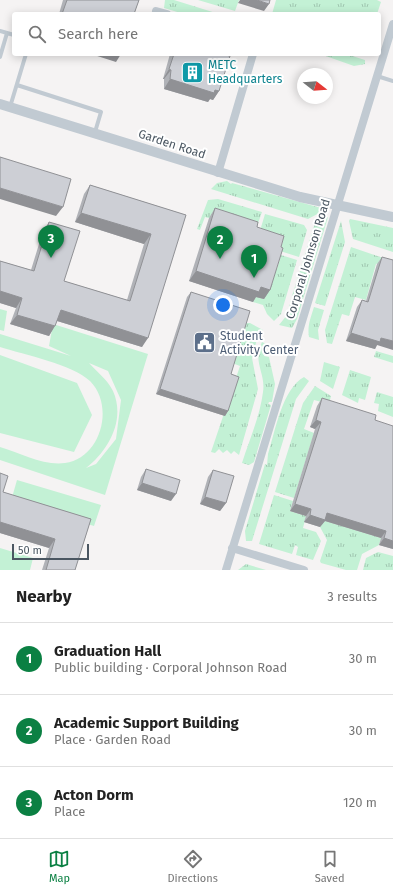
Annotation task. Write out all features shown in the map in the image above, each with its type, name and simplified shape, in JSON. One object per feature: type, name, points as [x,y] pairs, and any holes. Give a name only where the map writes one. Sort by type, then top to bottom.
[{"type":"street","name":"Corporal Johnson Road","points":[[226,570],[393,24]]},
{"type":"street","points":[[218,173],[252,56]]},
{"type":"street","name":"Garden Road","points":[[0,104],[218,173],[300,197],[393,217]]},
{"type":"street","points":[[232,548],[304,570]]},
{"type":"lane","points":[[0,31],[12,34]]},
{"type":"lane","points":[[0,57],[7,33]]},
{"type":"lane","points":[[10,107],[25,56]]},
{"type":"lane","points":[[377,76],[393,81]]},
{"type":"lane","points":[[17,85],[101,112],[94,133]]},
{"type":"green space","points":[[165,0],[174,0],[213,12],[177,12],[164,8]]},
{"type":"green space","points":[[198,0],[239,0],[235,11]]},
{"type":"green space","points":[[276,0],[377,0],[381,2],[378,12],[273,12]]},
{"type":"green space","points":[[326,56],[352,56],[365,60],[365,64],[354,66]]},
{"type":"green space","points":[[227,181],[231,184],[232,183],[324,209],[308,219],[211,189],[217,183]]},
{"type":"green space","points":[[218,199],[262,212],[255,232],[205,217],[200,230],[197,229],[208,200]]},
{"type":"green space","points":[[265,214],[304,225],[307,230],[299,257],[280,251],[283,241],[259,234]]},
{"type":"green space","points":[[328,217],[303,299],[292,296],[315,223]]},
{"type":"green space","points":[[350,219],[393,228],[393,252],[353,239],[349,221]]},
{"type":"green space","points":[[341,221],[345,242],[325,306],[315,303]]},
{"type":"green space","points":[[351,247],[389,260],[376,264],[366,300],[355,297],[349,316],[342,314],[332,344],[327,343],[325,330]]},
{"type":"green space","points":[[281,255],[297,260],[281,314],[274,321],[267,314],[263,305],[253,302],[273,268],[277,269]]},
{"type":"green space","points":[[291,300],[302,303],[297,319],[292,328],[279,325],[287,315]]},
{"type":"green space","points":[[314,307],[324,310],[318,330],[319,340],[309,337],[309,325]]},
{"type":"green space","points":[[0,309],[7,311],[4,331],[0,330]]},
{"type":"green space","points":[[245,323],[250,323],[263,330],[257,339],[252,358],[258,389],[239,455],[234,451],[231,454],[227,450],[223,453],[219,449],[215,453],[211,452],[240,366],[232,363]]},
{"type":"green space","points":[[53,324],[148,354],[105,495],[0,460],[0,447],[40,461],[49,463],[65,463],[77,459],[88,452],[100,430],[103,417],[102,404],[98,391],[90,381],[82,375],[60,365],[0,347],[0,334],[71,356],[49,346]],"holes":[[[89,363],[108,371],[121,400],[116,439],[96,464],[86,468],[108,444],[116,424],[117,413],[116,402],[111,387]]]},
{"type":"green space","points":[[262,342],[266,344],[264,356],[269,357],[275,384],[272,402],[269,402],[268,404],[271,405],[254,462],[249,465],[242,463],[262,401],[263,379],[258,356]]},
{"type":"green space","points":[[376,351],[393,356],[393,363],[374,357]]},
{"type":"green space","points":[[0,355],[77,383],[92,415],[74,452],[0,433]]},
{"type":"green space","points":[[324,362],[340,367],[333,389],[320,381]]},
{"type":"green space","points":[[350,370],[371,377],[365,400],[359,398],[358,403],[342,395]]},
{"type":"green space","points":[[304,377],[309,381],[296,399],[252,541],[246,541],[245,531],[265,464],[267,465],[268,454],[280,412],[290,391],[296,383]]},
{"type":"green space","points":[[315,386],[331,396],[329,404],[314,400],[304,429],[314,433],[294,498],[275,492],[303,403]]},
{"type":"green space","points":[[377,392],[393,397],[393,417],[378,411],[379,404],[374,403]]},
{"type":"green space","points":[[17,480],[101,505],[94,526],[11,501]]},
{"type":"green space","points":[[274,495],[293,501],[290,511],[306,516],[303,528],[316,532],[321,541],[313,560],[296,555],[298,547],[295,545],[292,554],[259,544]]},
{"type":"green space","points":[[322,520],[381,538],[379,545],[362,554],[357,570],[346,570],[321,563],[320,561],[327,540],[320,527]]},
{"type":"green space","points":[[0,548],[33,558],[30,570],[0,570]]},
{"type":"green space","points":[[378,552],[393,556],[393,570],[363,570],[366,558]]},
{"type":"green space","points":[[246,564],[266,570],[238,570]]},
{"type":"building","points":[[67,0],[139,0],[135,12],[63,12]]},
{"type":"building","points":[[257,0],[270,0],[269,4]]},
{"type":"building","name":"METC Headquarters","points":[[173,56],[230,56],[219,91],[215,90],[214,93],[170,79],[171,70],[169,69]]},
{"type":"building","points":[[0,157],[71,179],[63,207],[0,188]]},
{"type":"building","points":[[90,185],[186,215],[148,338],[61,310],[55,326],[17,315],[22,298],[0,291],[0,261],[34,271],[49,222],[80,231],[64,281],[130,301],[151,234],[81,213]]},
{"type":"building","points":[[215,208],[258,222],[257,227],[284,236],[281,247],[283,248],[270,290],[261,287],[259,292],[196,271]]},
{"type":"building","points":[[382,257],[393,260],[393,341],[381,338],[380,342],[351,333],[362,300],[368,302]]},
{"type":"building","name":"Student Activity Center","points":[[191,292],[250,311],[231,374],[239,377],[228,411],[160,389]]},
{"type":"building","points":[[322,398],[376,415],[375,420],[393,426],[393,541],[384,538],[386,531],[327,513],[325,520],[310,515],[311,509],[295,504],[321,422],[316,420]]},
{"type":"building","points":[[146,469],[180,480],[176,494],[142,483]]},
{"type":"building","points":[[213,470],[234,476],[226,503],[205,497]]},
{"type":"building","points":[[0,473],[8,476],[3,492],[91,519],[75,570],[46,570],[55,539],[0,522]]},
{"type":"place","name":"METC Headquarters","points":[[193,72]]},
{"type":"place","name":"Acton Dorm","points":[[51,258]]},
{"type":"place","name":"Academic Support Building","points":[[220,259]]},
{"type":"place","name":"Graduation Hall","points":[[254,278]]},
{"type":"place","name":"Student Activity Center","points":[[205,343]]}]
